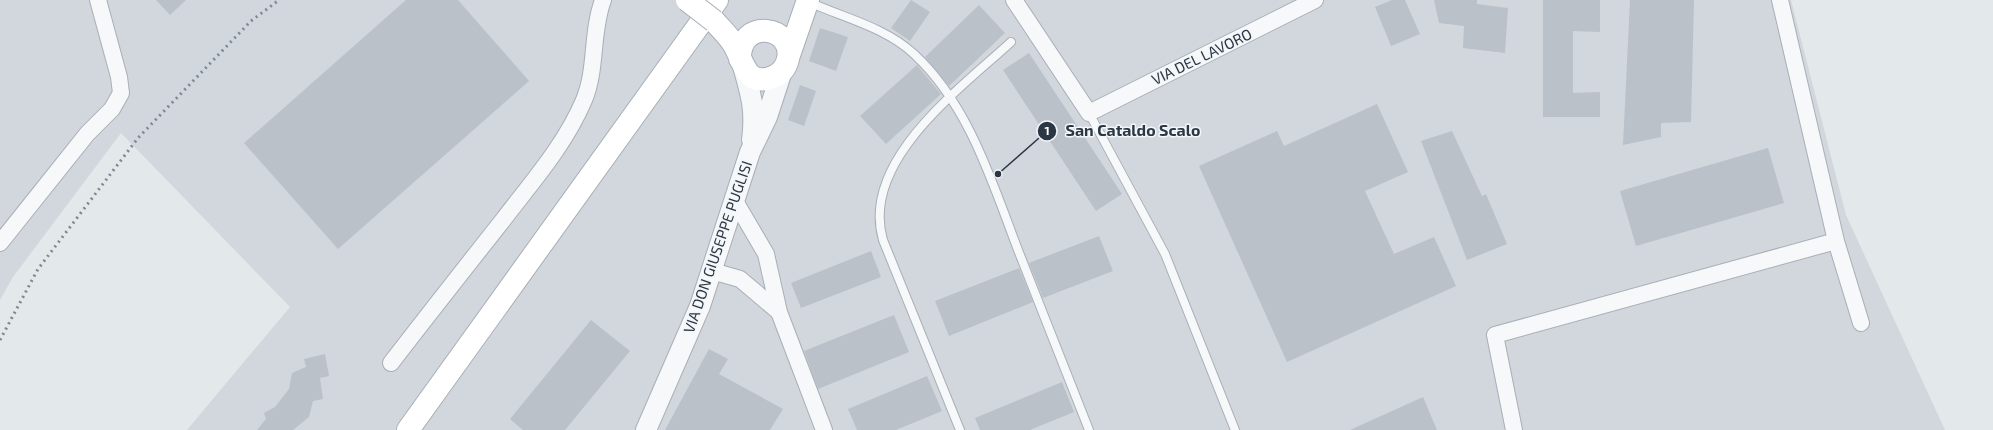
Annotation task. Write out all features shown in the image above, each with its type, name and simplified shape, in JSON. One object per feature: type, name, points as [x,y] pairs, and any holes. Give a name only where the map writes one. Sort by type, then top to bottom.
[{"type":"main road","points":[[687,0],[714,21],[734,45],[741,63],[748,73],[762,79],[769,78],[785,64],[808,1]]},
{"type":"main road","points":[[408,430],[717,0]]},
{"type":"main road","points":[[741,63],[742,43],[748,36],[790,19],[808,1]]},
{"type":"main road","points":[[714,21],[744,31],[762,31],[782,37],[786,43],[785,64]]},
{"type":"street","points":[[0,243],[86,134],[112,109],[120,93],[119,77],[98,0]]},
{"type":"street","points":[[391,363],[542,171],[566,137],[584,100],[591,73],[597,15],[603,0]]},
{"type":"street","points":[[1014,0],[1089,113]]},
{"type":"street","name":"VIA DEL LAVORO","points":[[1089,113],[1315,0]]},
{"type":"street","points":[[1780,0],[1836,241],[1861,324]]},
{"type":"street","name":"VIA DON GIUSEPPE PUGLISI","points":[[741,63],[753,102],[754,121],[750,152]]},
{"type":"street","name":"VIA DON GIUSEPPE PUGLISI","points":[[646,430],[700,306],[750,152],[767,117],[785,64]]},
{"type":"street","points":[[735,201],[766,254],[779,312],[824,430]]},
{"type":"street","points":[[1514,430],[1495,336],[1836,241]]},
{"type":"street","points":[[712,271],[740,279],[779,312]]},
{"type":"lane","points":[[808,1],[871,26],[894,39],[913,53],[931,71],[950,98],[980,151],[1089,430]]},
{"type":"lane","points":[[960,430],[886,248],[879,227],[878,210],[891,172],[907,144],[950,98],[1011,42]]},
{"type":"lane","points":[[1089,113],[1164,254],[1235,430]]},
{"type":"shaded area","points":[[0,0],[1791,0],[1846,215],[1945,430],[187,430],[290,307],[121,133],[13,277],[0,300]]},
{"type":"building","points":[[156,0],[186,0],[170,15]]},
{"type":"building","points":[[406,0],[458,0],[529,81],[338,249],[244,143]]},
{"type":"building","points":[[911,0],[930,12],[910,41],[891,28]]},
{"type":"building","points":[[1392,0],[1405,0],[1420,34],[1391,46],[1375,7]]},
{"type":"building","points":[[1434,0],[1477,0],[1477,4],[1508,8],[1505,53],[1463,48],[1464,26],[1439,23]]},
{"type":"building","points":[[1543,0],[1600,0],[1600,32],[1573,31],[1573,93],[1600,92],[1600,117],[1543,117]]},
{"type":"building","points":[[1630,0],[1694,0],[1691,122],[1661,123],[1661,137],[1623,145]]},
{"type":"building","points":[[979,5],[1005,33],[949,86],[925,57]]},
{"type":"building","points":[[820,28],[848,37],[836,71],[809,61]]},
{"type":"building","points":[[1029,53],[1122,194],[1096,211],[1003,70]]},
{"type":"building","points":[[917,65],[941,94],[886,144],[860,116]]},
{"type":"building","points":[[800,85],[816,91],[804,126],[788,120]]},
{"type":"building","points":[[1377,104],[1408,172],[1365,191],[1394,254],[1434,237],[1456,286],[1287,362],[1199,166],[1277,131],[1284,146]]},
{"type":"building","points":[[1452,131],[1482,196],[1486,194],[1507,244],[1467,260],[1421,141]]},
{"type":"building","points":[[1768,148],[1784,203],[1636,246],[1620,191]]},
{"type":"building","points":[[1099,236],[1113,271],[1043,298],[1029,263]]},
{"type":"building","points":[[871,251],[881,277],[801,308],[791,283]]},
{"type":"building","points":[[1019,268],[1033,302],[949,336],[935,301]]},
{"type":"building","points":[[894,315],[909,352],[818,389],[804,351]]},
{"type":"building","points":[[591,320],[630,351],[565,430],[523,430],[510,419]]},
{"type":"building","points":[[709,349],[728,359],[719,374],[783,409],[770,430],[665,430]]},
{"type":"building","points":[[325,354],[329,376],[320,378],[323,399],[313,401],[309,417],[293,430],[257,430],[266,419],[264,413],[275,407],[289,389],[292,373],[306,367],[304,359]]},
{"type":"building","points":[[927,376],[942,411],[896,430],[857,430],[848,409]]},
{"type":"building","points":[[1062,382],[1074,412],[1030,430],[980,430],[975,418]]},
{"type":"building","points":[[1423,397],[1437,430],[1350,430]]},
{"type":"railway","points":[[0,340],[38,269],[138,138],[251,21],[279,0]]},
{"type":"place","name":"San Cataldo Scalo","points":[[998,174]]}]
